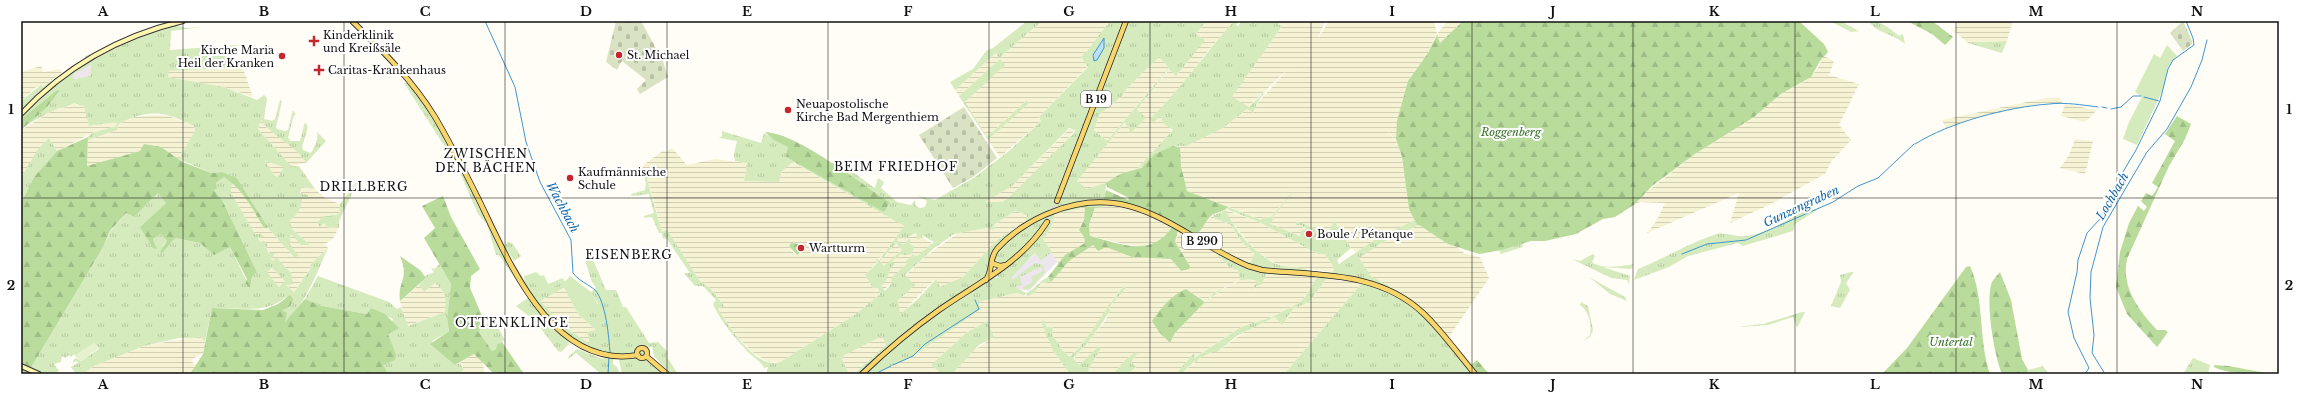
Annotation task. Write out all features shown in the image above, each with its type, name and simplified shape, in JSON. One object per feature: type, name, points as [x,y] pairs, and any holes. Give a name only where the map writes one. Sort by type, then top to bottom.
[{"type":"main road","points":[[21,114],[44,90],[74,68],[100,52],[133,37],[183,21]]},
{"type":"main road","points":[[352,21],[396,65],[435,116],[461,162],[503,252],[528,294],[564,334],[597,354],[623,357],[638,355],[642,358],[646,356]]},
{"type":"main road","name":"B 19","points":[[1057,201],[1126,21]]},
{"type":"main road","name":"B 290","points":[[986,280],[993,264],[993,257],[998,248],[1020,230],[1056,210],[1090,202],[1128,205],[1150,212],[1172,222],[1248,266],[1262,270],[1348,277],[1386,288],[1404,298],[1423,314],[1475,374]]},
{"type":"main road","points":[[862,374],[917,326],[986,280],[1007,264],[1033,241],[1046,222]]},
{"type":"main road","points":[[993,264],[1000,266],[1007,264]]},
{"type":"main road","points":[[993,264],[997,272]]},
{"type":"main road","points":[[638,355],[638,350],[644,348],[647,351],[646,356]]},
{"type":"main road","points":[[646,356],[667,374]]},
{"type":"main road","points":[[21,366],[39,374]]},
{"type":"shaded area","points":[[1042,21],[1111,21],[1102,31],[1084,57],[1081,57],[1088,66],[1039,117],[1041,121],[1000,157],[988,140],[1029,102],[1027,100],[987,137],[965,102],[1004,65],[1000,59],[959,96],[955,90],[996,53],[1000,57]]},
{"type":"shaded area","points":[[1206,21],[1234,21],[1206,53],[1184,83],[1156,113],[1161,116],[1172,131],[1135,171],[1120,174],[1103,185],[1086,190],[1077,181],[1079,177],[1170,69],[1177,75],[1204,40],[1196,34]]},
{"type":"shaded area","points":[[1279,21],[1325,21],[1318,39],[1329,21],[1434,21],[1437,34],[1447,21],[1463,21],[1440,43],[1436,35],[1428,53],[1408,81],[1397,132],[1398,143],[1381,123],[1398,144],[1402,157],[1409,209],[1415,220],[1356,252],[1351,248],[1334,222],[1328,234],[1302,223],[1303,229],[1306,229],[1300,236],[1270,224],[1272,218],[1286,200],[1271,217],[1264,217],[1261,220],[1229,207],[1229,211],[1261,223],[1317,253],[1325,254],[1334,268],[1333,272],[1284,266],[1275,263],[1255,251],[1227,216],[1226,210],[1228,207],[1187,191],[1181,166],[1180,147],[1223,128],[1247,109],[1253,113],[1255,106],[1289,68],[1248,107],[1231,97],[1282,26],[1278,23]]},
{"type":"shaded area","points":[[1958,21],[2013,21],[2007,41],[1968,43],[1954,31]]},
{"type":"shaded area","points":[[1159,56],[1169,68],[1107,141],[1094,130],[1099,115],[1122,96],[1128,87]]},
{"type":"shaded area","points":[[1824,56],[1834,61],[1829,75],[1859,84],[1839,125],[1851,140],[1831,162],[1825,174],[1769,205],[1730,223],[1739,193],[1647,233],[1657,220],[1665,203],[1640,202],[1635,204],[1644,194],[1695,154],[1754,117],[1781,94],[1805,81],[1816,71]]},
{"type":"shaded area","points":[[91,64],[90,76],[74,79],[73,74]]},
{"type":"shaded area","points":[[41,66],[43,72],[60,69],[62,72],[43,87],[36,87],[21,101],[21,72]]},
{"type":"shaded area","points":[[243,68],[253,97],[224,87],[168,77],[168,71]]},
{"type":"shaded area","points":[[2046,98],[2059,98],[2062,100],[2062,103],[2043,103],[1970,119],[1946,128],[1942,120]]},
{"type":"shaded area","points":[[74,103],[84,106],[90,126],[119,122],[116,126],[92,133],[57,151],[49,138],[21,178],[21,130],[57,108],[69,107]]},
{"type":"shaded area","points":[[2065,104],[2097,110],[2085,122],[2061,116]]},
{"type":"shaded area","points":[[150,115],[166,115],[194,126],[195,130],[179,159],[161,147],[140,151],[87,167],[88,140],[117,130],[118,125],[129,118]]},
{"type":"shaded area","points":[[261,120],[267,128],[301,153],[306,163],[291,166],[258,129]]},
{"type":"shaded area","points":[[1069,129],[1075,130],[1058,150],[1007,199],[1002,202],[984,202],[1012,186]]},
{"type":"shaded area","points":[[2075,139],[2093,141],[2085,174],[2060,168],[2069,155]]},
{"type":"shaded area","points":[[672,148],[687,165],[715,159],[747,163],[744,181],[779,182],[782,171],[792,162],[905,226],[900,233],[909,237],[917,234],[933,244],[856,314],[780,362],[768,362],[751,351],[733,332],[718,309],[723,305],[710,288],[700,281],[667,231],[662,233],[652,194],[642,166],[664,150],[665,152]],"holes":[[[895,239],[904,250],[898,253],[902,250],[896,243],[880,261],[884,267],[873,288],[865,275],[878,261],[876,259],[882,257]],[[791,243],[799,243],[806,245],[801,252],[794,254],[789,246]]]},
{"type":"shaded area","points":[[265,161],[285,167],[278,177],[274,175]]},
{"type":"shaded area","points":[[234,183],[246,198],[264,228],[268,228],[294,257],[290,245],[291,233],[296,238],[310,245],[291,228],[289,223],[298,211],[302,187],[315,189],[325,198],[340,204],[339,214],[322,216],[328,228],[339,227],[333,239],[325,244],[328,248],[316,260],[294,292],[286,285],[291,273],[276,258],[273,261],[271,259],[272,256],[266,247],[267,245],[260,242],[258,238],[263,236],[255,235],[231,193],[231,187]]},
{"type":"shaded area","points":[[1105,205],[1140,211],[1165,222],[1171,229],[1159,242],[1142,246],[1129,245],[1090,236],[1089,225],[1095,207]]},
{"type":"shaded area","points":[[1085,206],[1084,220],[1079,230],[1084,237],[1085,243],[1066,255],[1059,264],[1043,239],[1051,228],[1055,214]]},
{"type":"shaded area","points":[[1015,211],[1027,215],[1025,222],[998,239],[963,277],[940,287],[935,279],[900,315],[898,300],[914,285],[905,276],[926,256],[958,233],[987,228],[995,229],[994,225]]},
{"type":"shaded area","points":[[1214,215],[1214,218],[1231,225],[1241,241],[1254,254],[1250,263],[1229,254],[1198,234],[1203,224]]},
{"type":"shaded area","points":[[1421,224],[1448,244],[1457,247],[1464,253],[1480,257],[1489,278],[1449,337],[1429,315],[1408,297],[1370,276],[1358,258],[1383,242]]},
{"type":"shaded area","points":[[1180,230],[1216,252],[1238,271],[1241,277],[1240,280],[1219,290],[1205,301],[1186,289],[1152,321],[1159,332],[1170,343],[1175,333],[1205,302],[1223,289],[1243,279],[1257,281],[1258,284],[1253,287],[1257,287],[1265,274],[1315,277],[1316,279],[1305,297],[1299,303],[1272,317],[1241,327],[1193,358],[1195,352],[1176,374],[1128,374],[1136,367],[1131,362],[1137,354],[1129,357],[1113,374],[1090,374],[1088,370],[1101,348],[1079,365],[1073,360],[1105,321],[1110,311],[1109,307],[1126,288],[1124,286],[1114,298],[1096,327],[1070,357],[1063,351],[1052,334],[1053,327],[1047,327],[1043,320],[1053,351],[1070,374],[952,374],[972,352],[986,342],[987,321],[966,333],[931,365],[942,374],[875,374],[921,351],[978,302],[1016,293],[1024,295],[1034,293],[1039,284],[1049,281],[1069,261],[1093,245],[1098,251],[1106,246],[1132,257],[1171,259],[1181,271],[1190,266],[1175,242]]},
{"type":"shaded area","points":[[1052,252],[1058,261],[1029,291],[1018,289],[1007,291],[996,277],[1009,267],[1014,274],[1036,253],[1041,261]]},
{"type":"shaded area","points":[[272,268],[286,281],[279,287],[266,272]]},
{"type":"shaded area","points":[[1326,279],[1362,283],[1284,374],[1181,374],[1195,362],[1195,360],[1212,352],[1217,352],[1247,330],[1276,317],[1288,318],[1293,309],[1309,302]]},
{"type":"shaded area","points":[[435,283],[440,287],[447,300],[445,312],[407,326],[400,301],[419,285],[424,292]]},
{"type":"shaded area","points":[[565,287],[578,314],[596,330],[591,345],[566,328],[539,301]]},
{"type":"shaded area","points":[[199,336],[205,341],[203,353],[191,360],[196,367],[190,374],[83,374],[94,366],[144,346]]},
{"type":"shaded area","points":[[882,336],[887,345],[858,372],[849,374],[842,356]]},
{"type":"shaded area","points":[[474,354],[482,361],[485,374],[458,374],[464,370],[460,363]]},
{"type":"green space","points":[[616,21],[641,21],[663,61],[668,77],[640,94],[637,89],[646,80],[622,61],[617,70],[606,62]]},
{"type":"green space","points":[[1027,21],[1042,21],[999,58],[996,53],[955,90],[950,82],[973,69],[986,51],[993,48]]},
{"type":"green space","points":[[1111,21],[1206,21],[1196,34],[1205,40],[1176,76],[1169,69],[1137,110],[1146,118],[1131,133],[1125,122],[1077,181],[1086,189],[1106,183],[1105,202],[1129,207],[1151,214],[1122,207],[1105,205],[1102,208],[1089,206],[1055,214],[1051,228],[1043,239],[1052,252],[1041,261],[1035,253],[1012,277],[1012,280],[1035,263],[1043,265],[1045,272],[1031,288],[1024,290],[1023,287],[1033,282],[1031,277],[1043,271],[1041,267],[1020,277],[1022,285],[1015,287],[1026,293],[1024,295],[1016,293],[978,302],[981,309],[913,356],[875,374],[854,374],[886,345],[882,336],[843,356],[842,359],[849,374],[766,374],[768,367],[764,368],[759,361],[747,351],[723,322],[713,304],[716,300],[703,286],[695,286],[684,273],[690,273],[667,239],[663,238],[662,233],[659,233],[652,217],[644,218],[644,216],[654,213],[649,194],[632,196],[631,194],[645,190],[646,183],[642,170],[644,169],[662,232],[667,230],[700,281],[710,288],[724,306],[718,309],[744,345],[762,359],[771,363],[780,362],[856,314],[880,294],[878,288],[873,288],[865,275],[878,262],[875,258],[879,260],[882,257],[904,226],[793,162],[782,171],[779,182],[744,181],[747,163],[735,161],[734,154],[737,141],[719,138],[722,136],[722,131],[761,143],[764,133],[789,147],[786,157],[884,211],[890,202],[831,163],[849,169],[875,188],[878,178],[884,182],[881,188],[897,202],[911,205],[915,200],[916,206],[920,208],[925,207],[927,201],[918,196],[935,200],[975,177],[1009,151],[1041,121],[1039,117],[1088,67],[1081,57]],"holes":[[[1159,57],[1169,68],[1107,141],[1094,130],[1099,115],[1122,96],[1128,87]],[[1069,128],[1075,130],[1074,133],[1007,199],[1002,202],[985,202],[1012,186]],[[1015,211],[1027,215],[1025,222],[998,239],[963,277],[940,287],[936,279],[918,299],[900,314],[898,300],[915,285],[905,275],[933,249],[954,234],[987,228],[995,230],[994,225]],[[916,233],[918,240],[923,236],[934,242],[917,256],[911,254],[914,248],[913,245],[912,246],[909,243],[911,241],[909,239],[903,245],[897,240],[901,236],[904,239]],[[896,243],[902,250],[884,266],[880,261]],[[901,254],[911,254],[912,256],[901,265],[905,262],[907,264],[892,277],[891,284],[885,291],[881,286],[886,280],[890,269],[894,264],[892,261]],[[993,259],[998,266],[1006,266],[996,273],[999,278],[990,277],[987,279]]]},
{"type":"green space","points":[[1234,21],[1239,21],[1236,25],[1238,26],[1242,21],[1279,21],[1278,24],[1282,26],[1232,97],[1249,107],[1276,81],[1260,99],[1253,113],[1247,109],[1223,128],[1186,146],[1173,146],[1135,171],[1173,130],[1163,123],[1161,116],[1153,123],[1150,119],[1172,96]]},
{"type":"green space","name":"Roggenberg","points":[[1463,21],[1799,21],[1824,44],[1828,52],[1820,61],[1811,77],[1781,94],[1754,117],[1695,154],[1652,186],[1635,204],[1615,217],[1603,219],[1576,234],[1545,241],[1531,241],[1502,250],[1479,254],[1448,244],[1416,223],[1409,209],[1402,157],[1396,139],[1397,121],[1408,81],[1428,53],[1437,35],[1440,43]]},
{"type":"green space","points":[[1830,21],[1840,21],[1859,31],[1851,32]]},
{"type":"green space","points":[[1869,21],[1882,24],[1899,36],[1903,34],[1905,44],[1880,31]]},
{"type":"green space","points":[[1907,21],[1932,21],[1953,37],[1945,45],[1932,34]]},
{"type":"green space","points":[[2183,21],[2192,44],[2183,51],[2170,33]]},
{"type":"green space","points":[[173,25],[187,28],[203,27],[171,31],[170,50],[237,45],[238,49],[234,54],[228,54],[228,49],[215,50],[216,56],[229,55],[230,68],[169,71],[168,77],[224,87],[257,100],[264,95],[267,98],[264,119],[272,121],[275,119],[280,100],[282,101],[276,127],[277,129],[285,131],[288,130],[293,110],[296,115],[294,115],[288,137],[290,141],[300,141],[305,122],[308,127],[302,147],[303,150],[311,153],[317,140],[317,132],[326,141],[306,163],[296,151],[272,132],[261,120],[258,129],[291,166],[299,166],[315,189],[302,187],[300,193],[308,195],[307,199],[302,199],[299,211],[290,220],[291,228],[310,245],[301,245],[291,234],[290,245],[299,256],[294,257],[266,226],[237,178],[222,172],[211,173],[179,159],[195,130],[194,126],[167,115],[148,114],[129,119],[118,125],[117,130],[88,140],[88,137],[92,133],[116,126],[118,122],[89,126],[84,106],[74,103],[59,108],[27,125],[60,92],[57,90],[21,119],[21,101],[41,85],[43,87],[51,81],[53,82],[85,58],[84,57],[90,54],[90,57],[133,37]],"holes":[[[91,65],[90,76],[74,79],[73,74]],[[265,161],[284,167],[278,177],[274,175]]]},
{"type":"green space","points":[[2007,41],[2002,53],[1968,43]]},
{"type":"green space","points":[[2167,45],[2177,56],[2168,67],[2163,89],[2137,145],[2123,139],[2129,122],[2142,97],[2135,92],[2154,54],[2160,58]]},
{"type":"green space","points":[[1000,59],[1005,65],[965,102],[987,137],[1027,100],[1029,103],[988,140],[959,96]]},
{"type":"green space","points":[[404,83],[407,83],[415,93],[453,152],[495,237],[526,291],[545,316],[567,339],[569,344],[561,352],[558,351],[535,321],[516,306],[528,298],[499,255],[496,255],[487,224],[478,214],[457,166]]},
{"type":"green space","points":[[57,90],[60,91],[46,108],[21,130],[21,119]]},
{"type":"green space","points":[[964,107],[997,158],[973,177],[953,188],[919,135]]},
{"type":"green space","points":[[2177,116],[2191,124],[2185,139],[2169,166],[2127,259],[2126,269],[2129,289],[2138,307],[2157,330],[2165,330],[2168,332],[2157,347],[2127,314],[2116,287],[2120,252],[2129,223],[2138,206],[2144,211],[2147,207],[2141,201],[2146,193],[2152,196],[2158,187],[2152,183],[2175,141],[2165,134]]},
{"type":"green space","points":[[765,132],[795,141],[846,172],[890,202],[884,212],[786,157],[788,147],[774,140]]},
{"type":"green space","points":[[88,137],[87,166],[140,151],[144,144],[161,147],[183,162],[211,173],[222,172],[237,178],[268,228],[264,228],[252,207],[242,194],[224,177],[216,183],[217,188],[214,190],[222,200],[257,272],[252,277],[250,288],[245,283],[247,279],[230,247],[214,255],[200,243],[175,238],[162,253],[160,252],[167,241],[161,234],[153,239],[157,249],[153,248],[140,227],[166,203],[158,193],[134,217],[126,213],[110,231],[102,249],[28,372],[32,374],[21,374],[21,203],[34,177],[57,151]]},
{"type":"green space","points":[[49,138],[57,151],[34,177],[21,203],[21,178],[38,149]]},
{"type":"green space","points":[[1173,146],[1180,147],[1181,166],[1187,191],[1228,207],[1211,216],[1199,232],[1194,236],[1162,216],[1152,212],[1118,202],[1104,200],[1106,190],[1128,200],[1129,198],[1107,187],[1106,183],[1120,174],[1141,168],[1155,154]]},
{"type":"green space","points":[[224,177],[234,183],[231,187],[231,193],[255,234],[261,234],[264,237],[258,238],[260,242],[264,241],[268,245],[266,247],[269,253],[275,253],[271,259],[273,261],[276,257],[291,273],[293,284],[286,285],[294,292],[311,268],[310,265],[328,248],[310,288],[292,315],[284,323],[281,310],[286,297],[278,303],[260,308],[212,308],[205,341],[199,336],[197,338],[179,338],[144,346],[94,366],[83,374],[76,374],[71,367],[78,363],[76,361],[73,363],[73,360],[76,358],[81,361],[99,349],[94,343],[75,356],[74,354],[71,357],[69,355],[65,358],[62,356],[61,362],[54,364],[59,371],[39,375],[28,372],[102,249],[110,232],[126,213],[134,217],[158,193],[166,203],[140,227],[156,245],[153,239],[161,234],[167,241],[161,247],[175,238],[200,243],[214,254],[230,247],[250,288],[252,277],[257,272],[222,200],[214,190],[216,183]],"holes":[[[272,268],[285,281],[279,287],[267,272]]]},
{"type":"green space","points":[[359,179],[339,221],[339,227],[328,228],[324,223],[320,227],[318,223],[322,216],[339,214],[340,204]]},
{"type":"green space","points":[[1297,187],[1272,218],[1273,220],[1270,224],[1300,236],[1301,231],[1306,229],[1301,225],[1296,225],[1296,222],[1328,234],[1334,221],[1351,248],[1337,260],[1339,264],[1376,239],[1415,220],[1421,224],[1383,242],[1359,258],[1371,276],[1408,297],[1429,315],[1472,365],[1469,367],[1475,374],[1284,374],[1362,283],[1350,280],[1326,279],[1309,302],[1293,309],[1282,325],[1275,317],[1238,335],[1217,352],[1212,352],[1198,359],[1197,363],[1195,361],[1181,374],[1176,374],[1195,352],[1194,358],[1241,327],[1272,317],[1299,303],[1305,297],[1317,277],[1266,274],[1262,284],[1251,289],[1258,282],[1251,280],[1238,281],[1240,280],[1238,271],[1228,266],[1216,252],[1180,230],[1172,227],[1171,229],[1166,223],[1151,214],[1172,224],[1194,236],[1198,234],[1229,254],[1250,263],[1254,254],[1241,241],[1231,225],[1214,218],[1214,215],[1226,210],[1239,233],[1252,247],[1267,259],[1282,266],[1319,272],[1333,272],[1334,268],[1325,254],[1318,254],[1261,223],[1229,210],[1228,207],[1261,220],[1264,217],[1271,217]]},
{"type":"green space","points":[[443,196],[451,217],[480,269],[471,276],[470,288],[486,325],[478,331],[492,351],[496,349],[497,344],[502,342],[524,374],[494,374],[474,354],[455,365],[430,344],[449,331],[447,318],[451,284],[424,238],[435,228],[422,206]]},
{"type":"green space","points":[[1085,206],[1095,207],[1089,225],[1090,236],[1124,245],[1145,246],[1155,243],[1164,237],[1172,227],[1178,231],[1175,242],[1190,266],[1189,269],[1181,271],[1171,259],[1132,257],[1106,247],[1098,251],[1093,245],[1069,261],[1051,282],[1048,277],[1065,255],[1085,243],[1084,237],[1079,230],[1084,220]]},
{"type":"green space","points":[[1809,208],[1817,210],[1795,224],[1793,231],[1743,246],[1738,243],[1688,256],[1669,267],[1634,280],[1638,269],[1697,242],[1717,234],[1748,236],[1756,234],[1779,225]]},
{"type":"green space","points":[[508,242],[512,243],[521,256],[514,261],[504,246]]},
{"type":"green space","points":[[791,243],[806,245],[805,248],[797,255],[789,246]]},
{"type":"green space","points":[[1522,243],[1523,247],[1501,254],[1499,251]]},
{"type":"green space","points":[[1593,254],[1595,256],[1592,262],[1601,266],[1612,267],[1634,264],[1631,269],[1603,267],[1630,276],[1629,284],[1627,280],[1611,278],[1572,259],[1580,261]]},
{"type":"green space","points":[[400,256],[420,270],[426,278],[400,301],[400,289],[404,270]]},
{"type":"green space","points":[[588,258],[594,262],[606,290],[616,290],[623,307],[626,307],[649,343],[658,342],[668,352],[667,357],[678,374],[671,374],[654,356],[652,346],[646,349],[647,354],[667,374],[622,374],[619,360],[623,357],[618,355],[613,360],[613,364],[617,367],[620,374],[601,374],[576,353],[568,359],[569,356],[577,349],[604,359],[604,354],[575,342],[549,318],[510,264],[513,262],[525,281],[534,279],[539,293],[564,281],[565,287],[540,301],[566,328],[590,344],[587,332],[596,330],[578,314],[598,304],[591,292],[596,288],[592,282],[585,260]]},
{"type":"green space","points":[[439,264],[451,284],[447,318],[449,331],[432,341],[455,365],[460,363],[464,370],[458,374],[388,374],[382,365],[394,352],[388,334],[393,319],[371,308],[367,314],[322,306],[305,299],[318,276],[389,302],[397,309],[401,307],[408,326],[445,312],[444,296],[439,286],[435,283],[424,292],[419,285],[426,278],[425,276],[434,272],[431,268],[435,269]]},
{"type":"green space","name":"Untertal","points":[[1970,266],[1978,292],[1986,361],[1990,374],[1882,374],[1907,348],[1966,267]]},
{"type":"green space","points":[[536,272],[541,276],[544,275],[548,284],[563,278],[564,281],[539,293],[534,280],[525,281],[524,276]]},
{"type":"green space","points":[[1854,272],[1846,283],[1850,290],[1840,308],[1831,306],[1841,282],[1840,275]]},
{"type":"green space","points":[[2000,272],[2011,300],[2022,359],[2028,370],[2026,374],[2002,374],[1996,355],[1989,305],[1993,280]]},
{"type":"green space","points":[[570,276],[591,292],[598,305],[578,314],[565,289],[564,281]]},
{"type":"green space","points":[[1048,277],[1051,282],[1041,283],[1034,293],[1028,296],[1026,293]]},
{"type":"green space","points":[[1589,277],[1625,297],[1627,301],[1610,294]]},
{"type":"green space","points":[[1229,285],[1205,302],[1215,292]]},
{"type":"green space","points":[[1124,286],[1126,288],[1109,307],[1110,311],[1097,330],[1073,358],[1079,365],[1099,346],[1101,348],[1088,370],[1090,374],[1070,374],[1053,351],[1042,324],[1043,319],[1047,327],[1053,327],[1052,334],[1063,351],[1070,357],[1086,339]]},
{"type":"green space","points":[[1186,289],[1205,302],[1175,333],[1170,343],[1159,332],[1152,321],[1171,299]]},
{"type":"green space","points":[[290,295],[293,299],[290,305],[282,310],[287,313],[285,322],[305,299],[322,306],[367,314],[371,308],[385,314],[399,328],[388,334],[396,355],[395,360],[383,365],[388,374],[190,374],[203,354],[212,308],[263,310],[278,304]]},
{"type":"green space","points":[[1581,302],[1588,306],[1593,330],[1590,337],[1583,341],[1590,335],[1591,327],[1588,314],[1580,305]]},
{"type":"green space","points":[[1805,312],[1797,328],[1793,317],[1768,325],[1736,327],[1763,324]]},
{"type":"green space","points":[[492,321],[495,322],[505,340],[497,344],[496,349],[492,351],[477,331]]},
{"type":"green space","points":[[987,321],[994,337],[979,345],[952,374],[942,374],[931,365],[966,333]]},
{"type":"green space","points":[[94,343],[99,348],[81,361],[75,356]]},
{"type":"green space","points":[[1136,352],[1137,354],[1131,362],[1136,367],[1128,374],[1113,374],[1125,360]]},
{"type":"green space","points":[[2193,358],[2210,365],[2208,374],[2183,374]]},
{"type":"green space","points":[[1477,360],[1489,374],[1475,374],[1469,367]]},
{"type":"green space","points":[[2214,365],[2229,366],[2271,374],[2235,373],[2221,370],[2214,367]]},
{"type":"green space","points":[[2043,366],[2049,374],[2026,374],[2028,370]]},
{"type":"water","points":[[1104,38],[1104,48],[1097,60],[1094,61],[1093,55]]},
{"type":"waterway","name":"Wachbach","points":[[485,21],[515,87],[526,142],[540,182],[571,240],[573,273],[595,290],[602,303],[606,320],[610,353]]},
{"type":"waterway","points":[[2085,374],[2089,368],[2074,338],[2068,312],[2077,272],[2078,260],[2087,233],[2100,219],[2114,187],[2136,150],[2160,101],[2168,69],[2173,60],[2194,45],[2193,38],[2186,21]]},
{"type":"waterway","name":"Lochbach","points":[[2105,374],[2092,353],[2094,335],[2090,298],[2091,272],[2103,227],[2147,152],[2167,129],[2191,87],[2202,60],[2207,40]]},
{"type":"waterway","name":"Gunzengraben","points":[[2111,109],[2121,107],[2133,96],[2141,96]]},
{"type":"waterway","name":"Gunzengraben","points":[[2144,97],[2159,101]]},
{"type":"waterway","name":"Gunzengraben","points":[[1915,144],[1929,136],[1962,122],[2016,108],[2055,103],[2098,107]]},
{"type":"waterway","name":"Gunzengraben","points":[[2102,107],[2107,108]]},
{"type":"waterway","name":"Gunzengraben","points":[[1682,254],[1707,244],[1746,240],[1833,202],[1858,186],[1878,178],[1914,144]]},
{"type":"waterway","points":[[893,365],[913,356],[925,344],[979,309],[975,300]]},
{"type":"waterway","name":"Wachbach","points":[[608,374],[609,357]]},
{"type":"waterway","points":[[858,374],[874,359]]},
{"type":"waterway","points":[[875,374],[891,366]]},
{"type":"tunnel","points":[[1047,222],[1057,201]]},
{"type":"place","name":"Kinderklinik und Kreißsäle","points":[[314,41]]},
{"type":"place","name":"St. Michael","points":[[619,55]]},
{"type":"place","name":"Kirche Maria Heil der Kranken","points":[[282,56]]},
{"type":"place","name":"Caritas-Krankenhaus","points":[[319,70]]},
{"type":"place","name":"Neuapostolische Kirche Bad Mergenthiem","points":[[788,110]]},
{"type":"place","name":"Kaufmännische Schule","points":[[570,178]]},
{"type":"place","name":"Boule / Pétanque","points":[[1309,234]]},
{"type":"place","name":"Wartturm","points":[[801,248]]},
{"type":"district","name":"ZWISCHEN DEN BÄCHEN","points":[[486,160]]},
{"type":"district","name":"BEIM FRIEDHOF","points":[[896,166]]},
{"type":"district","name":"DRILLBERG","points":[[364,186]]},
{"type":"district","name":"EISENBERG","points":[[629,254]]},
{"type":"district","name":"OTTENKLINGE","points":[[512,322]]}]
